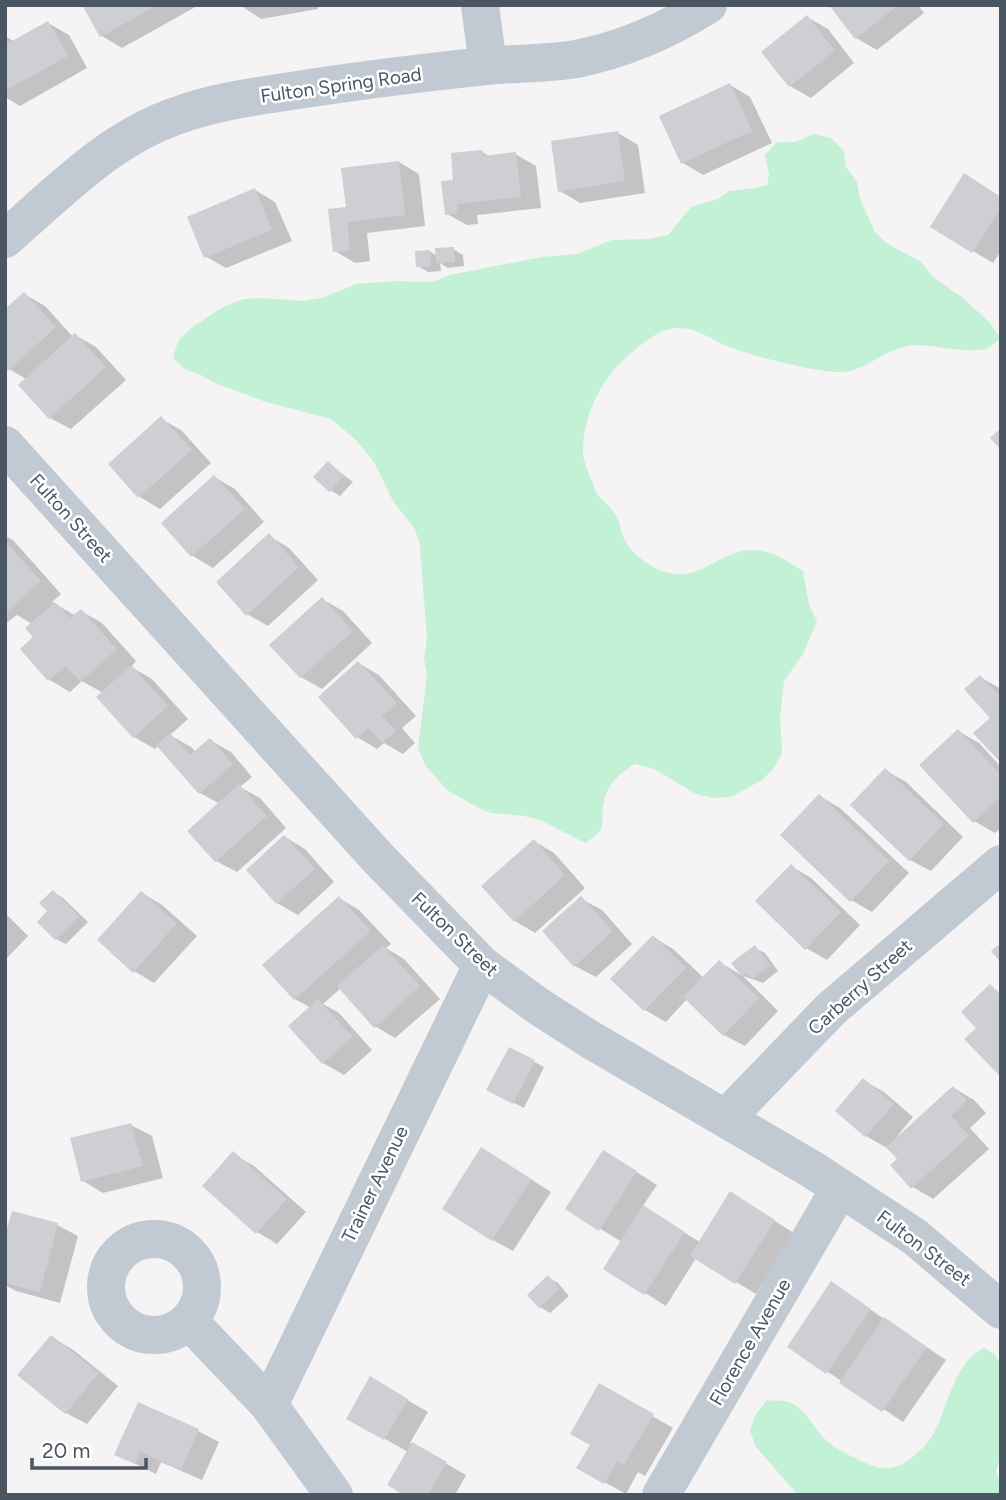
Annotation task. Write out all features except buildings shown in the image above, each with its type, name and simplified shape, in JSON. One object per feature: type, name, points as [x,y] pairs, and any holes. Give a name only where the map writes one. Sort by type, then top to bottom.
[{"type":"street","points":[[480,5],[488,66]]},
{"type":"street","name":"Fulton Spring Road","points":[[5,239],[109,149],[176,116],[227,101],[332,84],[575,59],[633,43],[689,17],[708,5]]},
{"type":"street","name":"Fulton Street","points":[[5,445],[377,857],[482,965],[591,1040],[726,1118],[915,1237],[1001,1310]]},
{"type":"street","name":"Carberry Street","points":[[726,1118],[831,1009],[1001,864]]},
{"type":"street","name":"Trainer Avenue","points":[[269,1405],[482,965]]},
{"type":"street","name":"Florence Avenue","points":[[661,1495],[840,1188]]},
{"type":"street","points":[[189,1321],[269,1405],[334,1495]]},
{"type":"green space","points":[[813,134],[831,138],[844,151],[846,167],[857,182],[860,199],[875,232],[888,244],[921,262],[933,277],[963,298],[990,323],[1001,339],[981,350],[908,346],[887,353],[860,368],[841,372],[800,367],[737,350],[685,328],[663,331],[629,355],[600,389],[585,431],[583,453],[596,492],[615,514],[629,547],[651,566],[668,573],[695,572],[729,555],[756,550],[775,555],[803,571],[809,605],[817,621],[803,654],[784,681],[780,717],[782,753],[774,768],[762,780],[731,797],[713,798],[696,794],[654,769],[635,764],[611,784],[604,801],[601,829],[585,843],[540,820],[491,813],[475,806],[447,790],[425,765],[418,748],[427,675],[420,546],[415,529],[393,501],[374,462],[356,440],[331,419],[266,402],[185,369],[173,358],[178,341],[191,328],[223,307],[244,299],[303,301],[322,298],[356,284],[432,282],[450,275],[542,257],[577,254],[612,240],[649,239],[668,235],[691,207],[718,199],[729,191],[767,185],[769,175],[765,155],[777,142],[796,142]]},
{"type":"green space","points":[[984,1348],[995,1354],[1001,1365],[1001,1455],[996,1472],[1001,1485],[1001,1495],[798,1495],[756,1447],[750,1431],[756,1414],[767,1400],[783,1401],[805,1413],[821,1435],[842,1452],[878,1467],[893,1468],[900,1465],[908,1461],[931,1438],[957,1376],[973,1355]]}]
